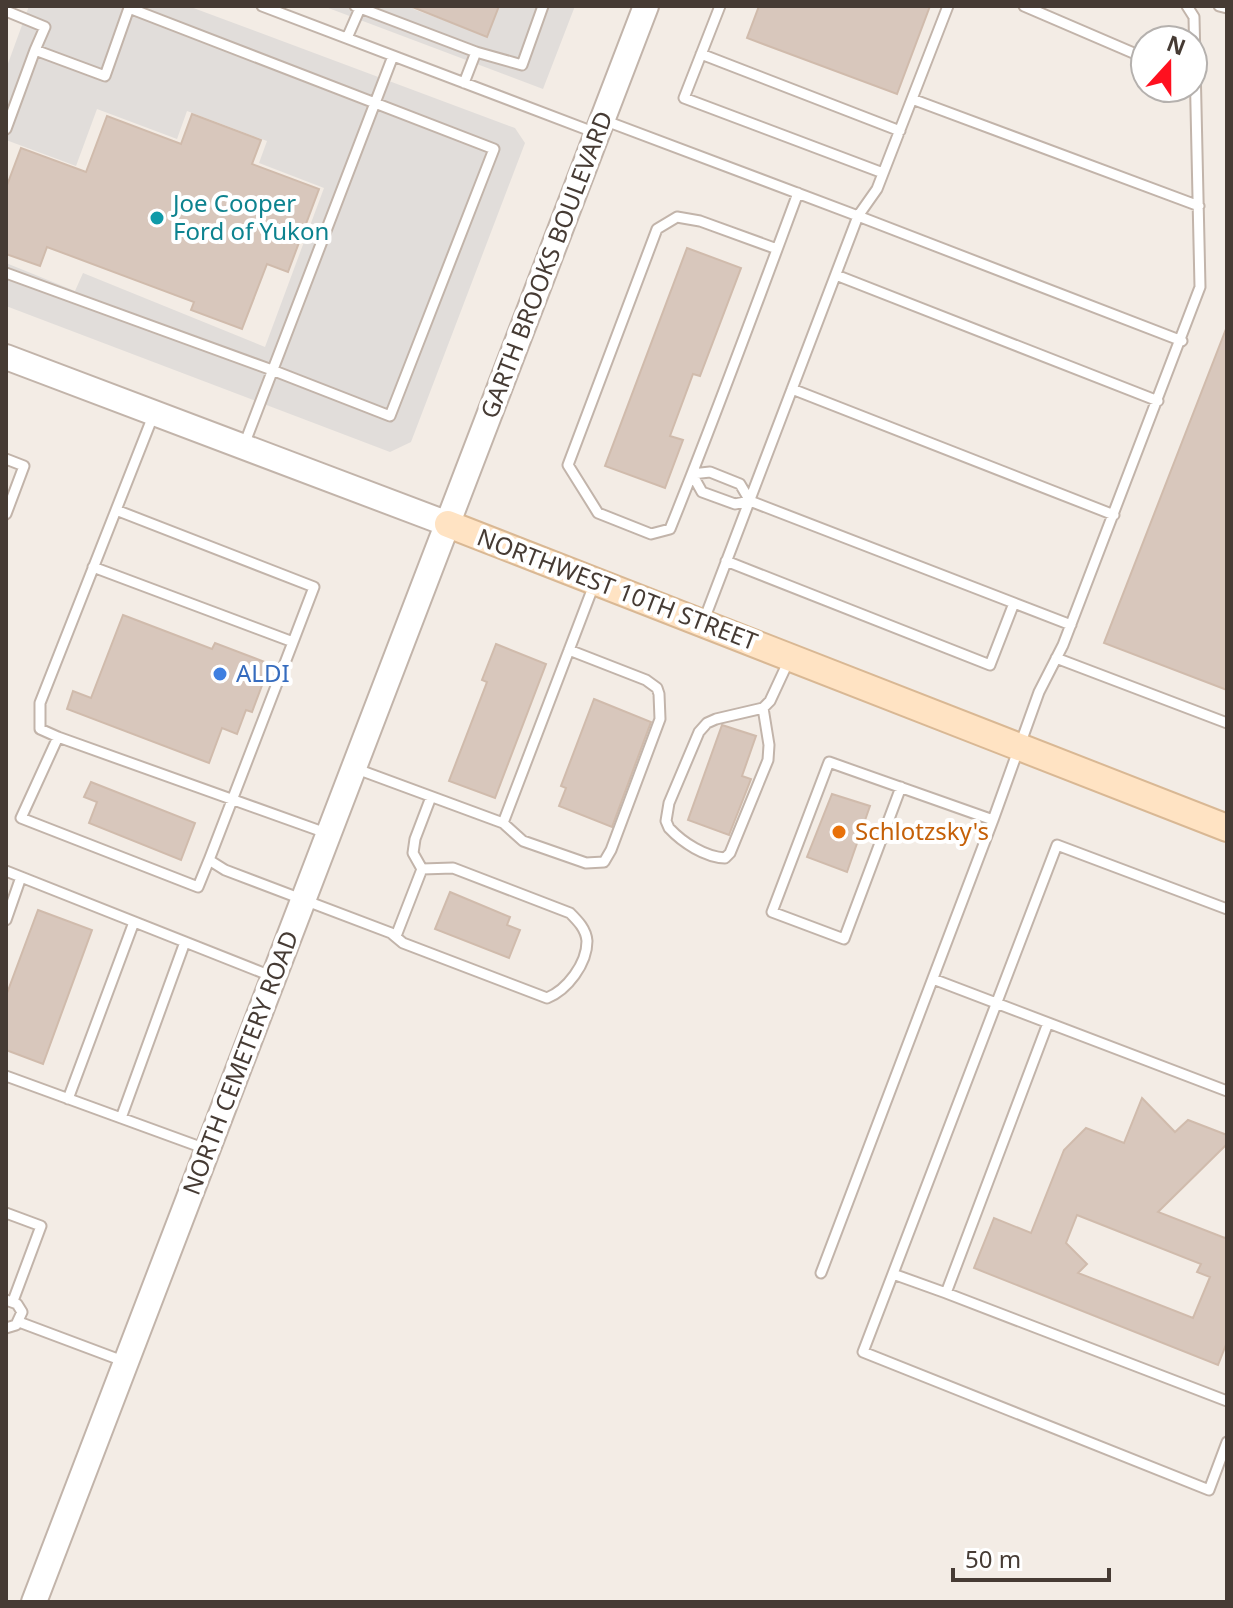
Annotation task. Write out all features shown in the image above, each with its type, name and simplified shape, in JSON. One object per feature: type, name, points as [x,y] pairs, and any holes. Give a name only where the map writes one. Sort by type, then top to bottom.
[{"type":"main road","name":"NORTHWEST 10TH STREET","points":[[448,524],[1227,828]]},
{"type":"street","name":"GARTH BROOKS BOULEVARD","points":[[448,524],[646,6]]},
{"type":"street","name":"NORTHWEST 10TH STREET","points":[[6,357],[448,524]]},
{"type":"street","name":"NORTH CEMETERY ROAD","points":[[34,1602],[448,524]]},
{"type":"lane","points":[[262,6],[464,83],[798,193],[1182,341]]},
{"type":"lane","points":[[347,38],[358,7],[476,52],[522,65],[543,6]]},
{"type":"lane","points":[[720,6],[684,98],[883,173]]},
{"type":"lane","points":[[703,623],[858,216],[877,189],[948,6]]},
{"type":"lane","points":[[1024,6],[1129,51]]},
{"type":"lane","points":[[1187,6],[1194,17],[1194,24]]},
{"type":"lane","points":[[1219,6],[1227,8]]},
{"type":"lane","points":[[6,273],[390,416],[494,149],[129,8],[105,76],[35,50]]},
{"type":"lane","points":[[6,11],[45,27],[6,129]]},
{"type":"lane","points":[[464,83],[476,52]]},
{"type":"lane","points":[[701,54],[900,131]]},
{"type":"lane","points":[[243,446],[393,56]]},
{"type":"lane","points":[[912,99],[1199,206]]},
{"type":"lane","points":[[821,1273],[1039,692],[1071,625],[1182,341],[1200,287],[1195,104]]},
{"type":"lane","points":[[777,249],[700,221],[677,217],[657,229],[568,465],[598,513],[651,534],[670,529],[692,474],[777,249],[798,193]]},
{"type":"lane","points":[[836,275],[1158,401]]},
{"type":"lane","points":[[792,389],[1114,515]]},
{"type":"lane","points":[[154,412],[40,703],[40,729],[233,802],[329,834]]},
{"type":"lane","points":[[6,459],[24,466],[6,514]]},
{"type":"lane","points":[[692,474],[710,472],[740,484],[750,501]]},
{"type":"lane","points":[[692,474],[702,492],[735,504],[750,501],[1071,625]]},
{"type":"lane","points":[[58,737],[21,818],[198,887],[314,587],[116,510]]},
{"type":"lane","points":[[726,561],[990,665],[1014,603]]},
{"type":"lane","points":[[93,567],[293,642]]},
{"type":"lane","points":[[503,823],[595,581]]},
{"type":"lane","points":[[354,768],[503,823],[523,841],[586,863],[604,862],[658,727],[659,694],[654,684],[646,680],[569,650]]},
{"type":"lane","points":[[763,708],[769,745],[765,770],[730,853],[725,858],[711,856],[690,845],[669,828],[666,821],[669,803],[699,732],[707,723],[763,708],[770,701],[790,657]]},
{"type":"lane","points":[[1056,658],[1227,723]]},
{"type":"lane","points":[[901,787],[844,939],[772,912],[829,762],[901,787],[993,820]]},
{"type":"lane","points":[[422,869],[413,853],[431,797]]},
{"type":"lane","points":[[1227,909],[1057,845],[863,1352],[1209,1490],[1227,1442]]},
{"type":"lane","points":[[209,860],[225,870],[396,936],[403,943],[547,998],[569,984],[579,967],[587,941],[583,926],[570,913],[453,868],[422,869]]},
{"type":"lane","points":[[396,936],[422,869]]},
{"type":"lane","points":[[6,871],[274,977]]},
{"type":"lane","points":[[6,920],[21,877]]},
{"type":"lane","points":[[68,1099],[134,922]]},
{"type":"lane","points":[[121,1118],[185,942]]},
{"type":"lane","points":[[933,979],[1227,1091]]},
{"type":"lane","points":[[946,1293],[1048,1023]]},
{"type":"lane","points":[[6,1076],[208,1150]]},
{"type":"lane","points":[[6,1213],[41,1226],[9,1301],[22,1312],[19,1322],[6,1328]]},
{"type":"lane","points":[[893,1274],[1227,1401]]},
{"type":"lane","points":[[19,1322],[126,1362]]},
{"type":"shaded area","points":[[29,6],[188,6],[515,128],[525,143],[411,442],[390,452],[6,306],[6,263],[75,291],[83,273],[265,347],[324,188],[259,163],[267,141],[187,111],[177,139],[97,109],[76,166],[6,140],[6,69]]},
{"type":"shaded area","points":[[323,6],[414,6],[413,9],[487,36],[499,6],[575,6],[543,89]]},
{"type":"building","points":[[410,6],[499,6],[487,37]]},
{"type":"building","points":[[759,6],[930,6],[897,94],[747,38]]},
{"type":"building","name":"Joe Cooper Ford of Yukon","points":[[192,114],[261,140],[252,164],[319,189],[288,272],[267,264],[242,329],[191,310],[194,302],[47,247],[40,266],[6,254],[6,188],[21,148],[86,172],[107,116],[181,144]]},
{"type":"building","points":[[687,248],[741,268],[700,376],[693,374],[670,436],[683,440],[665,488],[605,466]]},
{"type":"building","points":[[1227,329],[1227,690],[1104,643]]},
{"type":"building","points":[[123,615],[212,649],[215,643],[270,664],[252,712],[246,710],[237,734],[222,728],[209,763],[67,709],[73,691],[91,698]]},
{"type":"building","points":[[496,644],[546,664],[495,798],[449,781],[487,682],[482,680]]},
{"type":"building","points":[[594,699],[651,722],[612,827],[559,806],[566,788],[561,786]]},
{"type":"building","points":[[722,725],[756,736],[742,776],[751,779],[729,835],[688,820]]},
{"type":"building","points":[[91,782],[195,823],[181,860],[89,823],[97,802],[84,797]]},
{"type":"building","name":"Schlotzsky's","points":[[832,794],[870,806],[847,872],[807,857]]},
{"type":"building","points":[[450,892],[510,917],[507,925],[520,930],[509,958],[435,929]]},
{"type":"building","points":[[38,910],[92,930],[43,1064],[6,1050],[6,996]]},
{"type":"building","points":[[1142,1098],[1175,1132],[1188,1120],[1227,1135],[1227,1144],[1158,1212],[1225,1238],[1227,1236],[1227,1342],[1218,1365],[974,1268],[994,1218],[1031,1233],[1064,1150],[1086,1128],[1124,1143]],"holes":[[[1077,1215],[1201,1264],[1197,1272],[1210,1277],[1193,1318],[1078,1273],[1087,1264],[1066,1243]]]},
{"type":"place","name":"Joe Cooper Ford of Yukon","points":[[157,218]]},
{"type":"place","name":"ALDI","points":[[220,674]]},
{"type":"place","name":"Schlotzsky's","points":[[839,832]]}]
